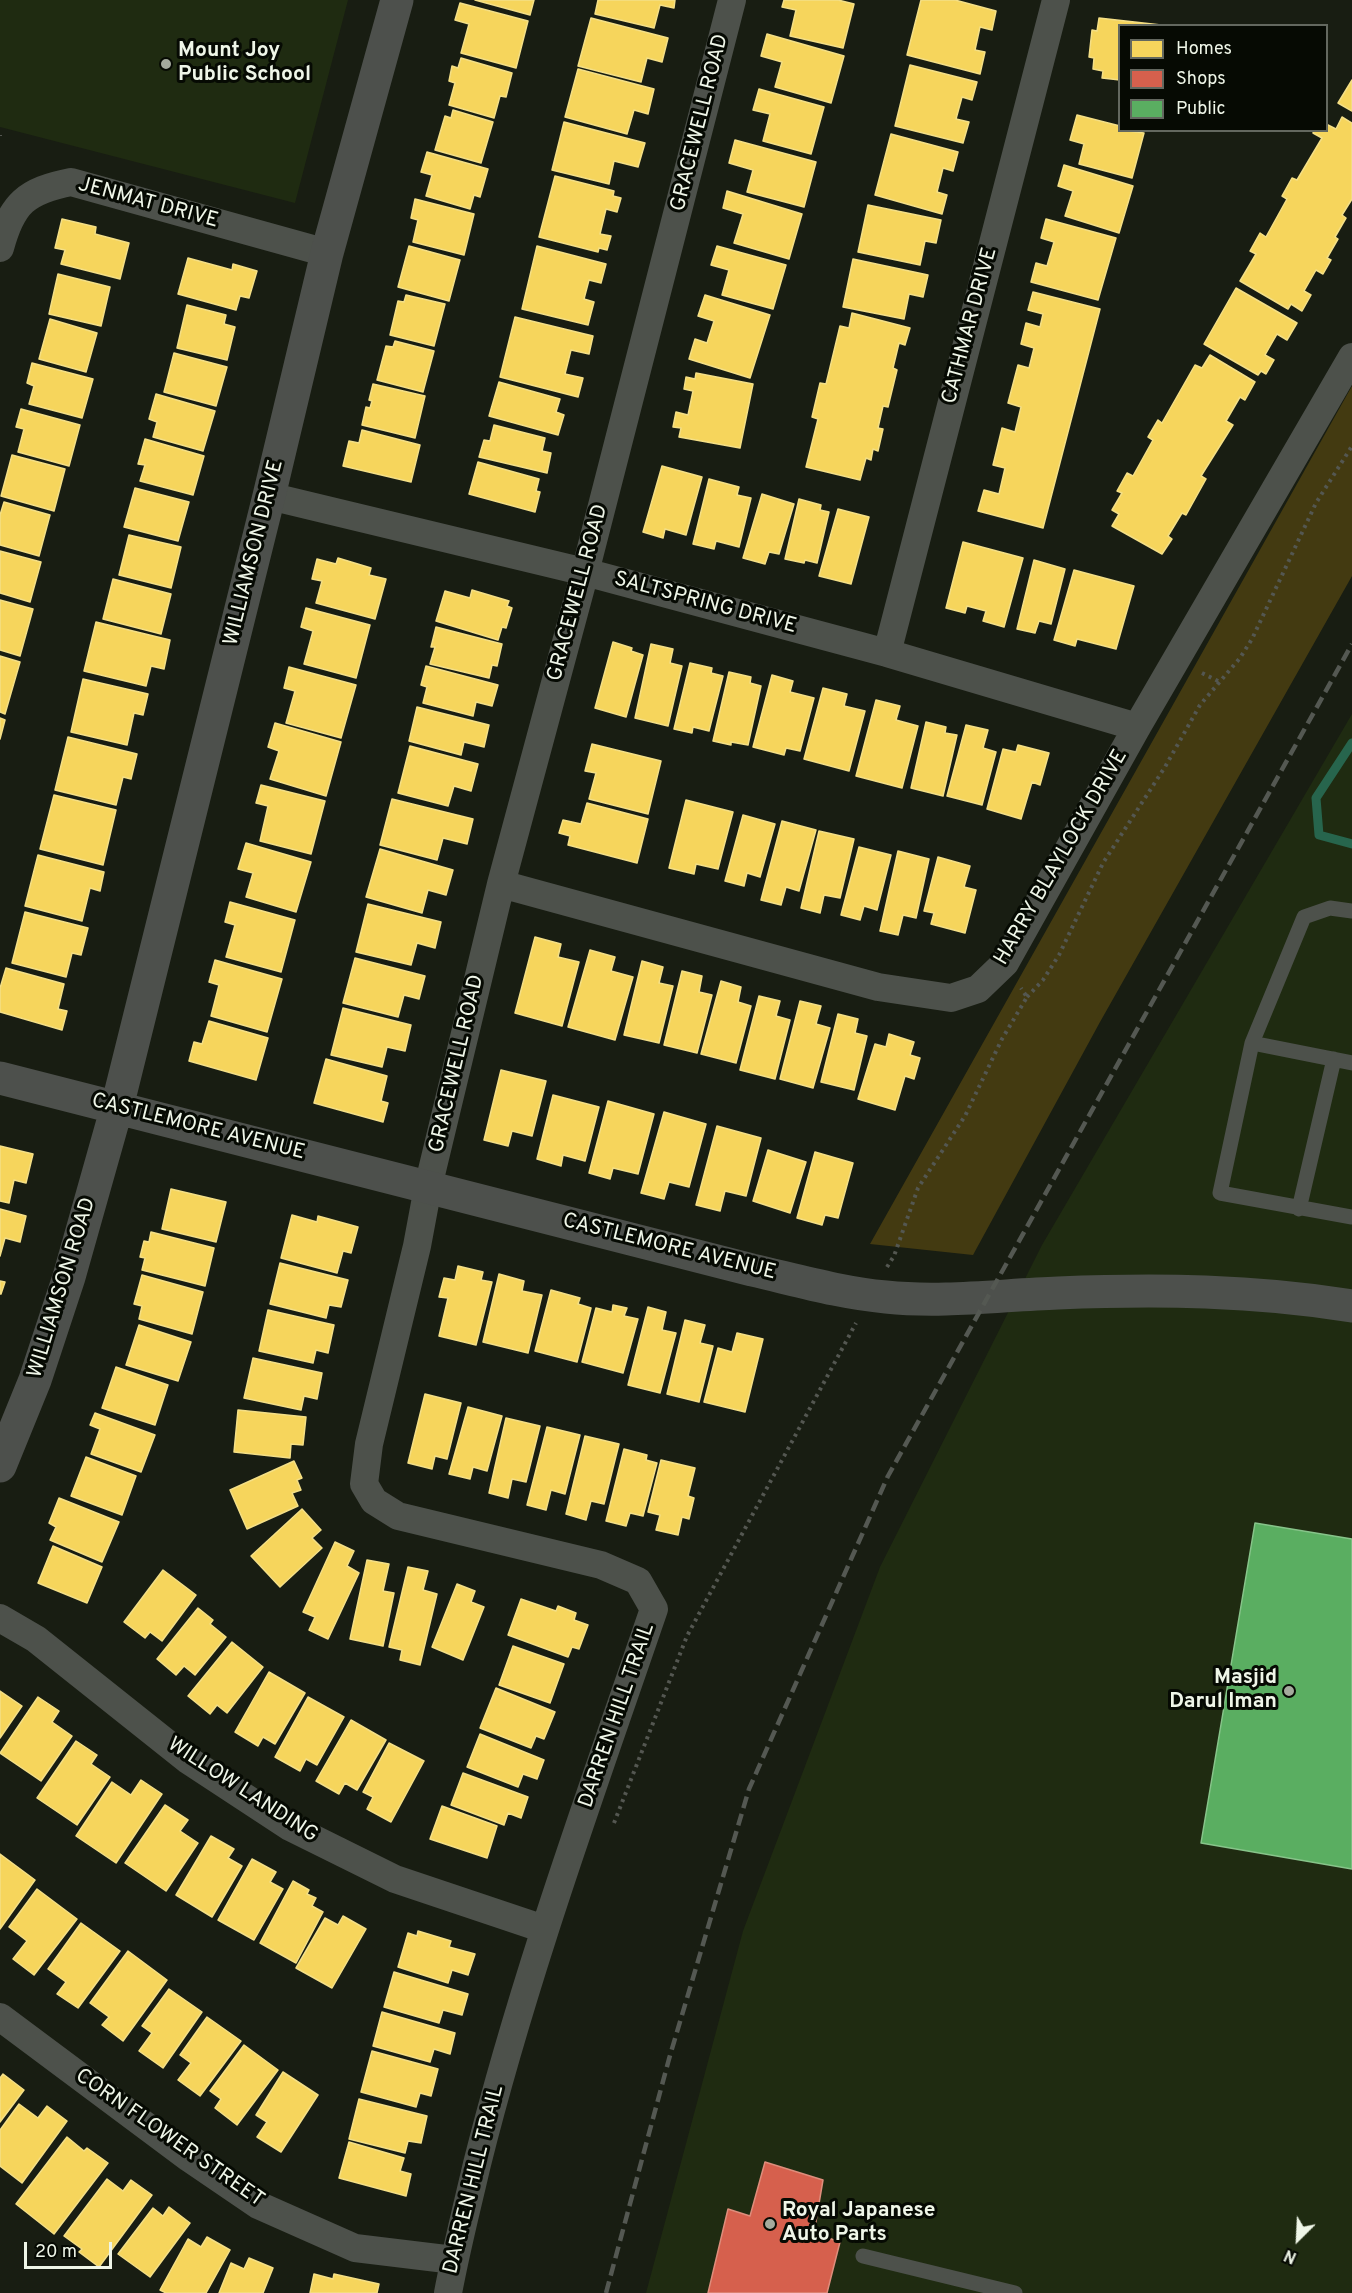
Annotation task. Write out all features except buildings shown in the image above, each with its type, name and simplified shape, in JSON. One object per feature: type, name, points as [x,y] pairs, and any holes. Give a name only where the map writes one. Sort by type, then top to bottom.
[{"type":"street","name":"WILLIAMSON DRIVE","points":[[117,1107],[327,253],[397,0]]},
{"type":"street","name":"GRACEWELL ROAD","points":[[428,1187],[501,884],[585,572],[732,0]]},
{"type":"street","name":"CATHMAR DRIVE","points":[[887,653],[1056,0]]},
{"type":"street","name":"JENMAT DRIVE","points":[[0,248],[19,202],[46,187],[71,182],[327,253]]},
{"type":"street","name":"HARRY BLAYLOCK DRIVE","points":[[501,884],[878,987],[951,998],[978,989],[1005,963],[1137,727],[1352,357]]},
{"type":"street","name":"SALTSPRING DRIVE","points":[[269,496],[585,572],[887,653],[1137,727]]},
{"type":"street","name":"CASTLEMORE AVENUE","points":[[0,1078],[752,1270],[871,1295],[939,1298],[1178,1290],[1304,1298],[1352,1306]]},
{"type":"street","name":"WILLIAMSON ROAD","points":[[0,1466],[35,1380],[69,1277],[117,1107]]},
{"type":"street","name":"DARREN HILL TRAIL","points":[[428,1187],[417,1246],[369,1444],[364,1484],[374,1501],[398,1516],[601,1565],[638,1581],[654,1609],[544,1929],[493,2103],[448,2293]]},
{"type":"street","name":"WILLOW LANDING","points":[[0,1618],[36,1639],[188,1760],[290,1827],[395,1879],[544,1929]]},
{"type":"street","name":"CORN FLOWER STREET","points":[[0,2017],[189,2158],[258,2205],[355,2248],[454,2260]]},
{"type":"lane","points":[[1352,911],[1330,908],[1304,918],[1252,1043],[1220,1193],[1352,1217]]},
{"type":"lane","points":[[1252,1043],[1352,1063]]},
{"type":"lane","points":[[1299,1209],[1334,1059]]},
{"type":"lane","points":[[863,2256],[1015,2293]]},
{"type":"path","points":[[613,1824],[687,1636],[894,1256],[918,1188],[965,1116],[1002,1039],[1028,997],[1043,980],[1059,955],[1103,863],[1165,767],[1200,705],[1240,658],[1252,639],[1316,503],[1352,446]]},
{"type":"path","points":[[1005,963],[1028,997]]},
{"type":"shaded area","name":"Mount Joy Public School","points":[[0,0],[348,0],[295,203],[0,127]]},
{"type":"shaded area","points":[[1352,386],[1352,576],[1100,1022],[973,1255],[870,1244]]},
{"type":"shaded area","points":[[1352,714],[1352,2293],[646,2293],[743,1931],[880,1567],[1042,1245]]},
{"type":"waterway","points":[[1352,743],[1316,798],[1319,835],[1352,844]]},
{"type":"railway","points":[[606,2293],[669,2059],[749,1789],[888,1476],[1352,644]]},
{"type":"place","name":"Mount Joy Public School","points":[[166,64]]},
{"type":"place","name":"Masjid Darul Iman","points":[[1289,1691]]},
{"type":"place","name":"Royal Japanese Auto Parts","points":[[770,2224]]}]
